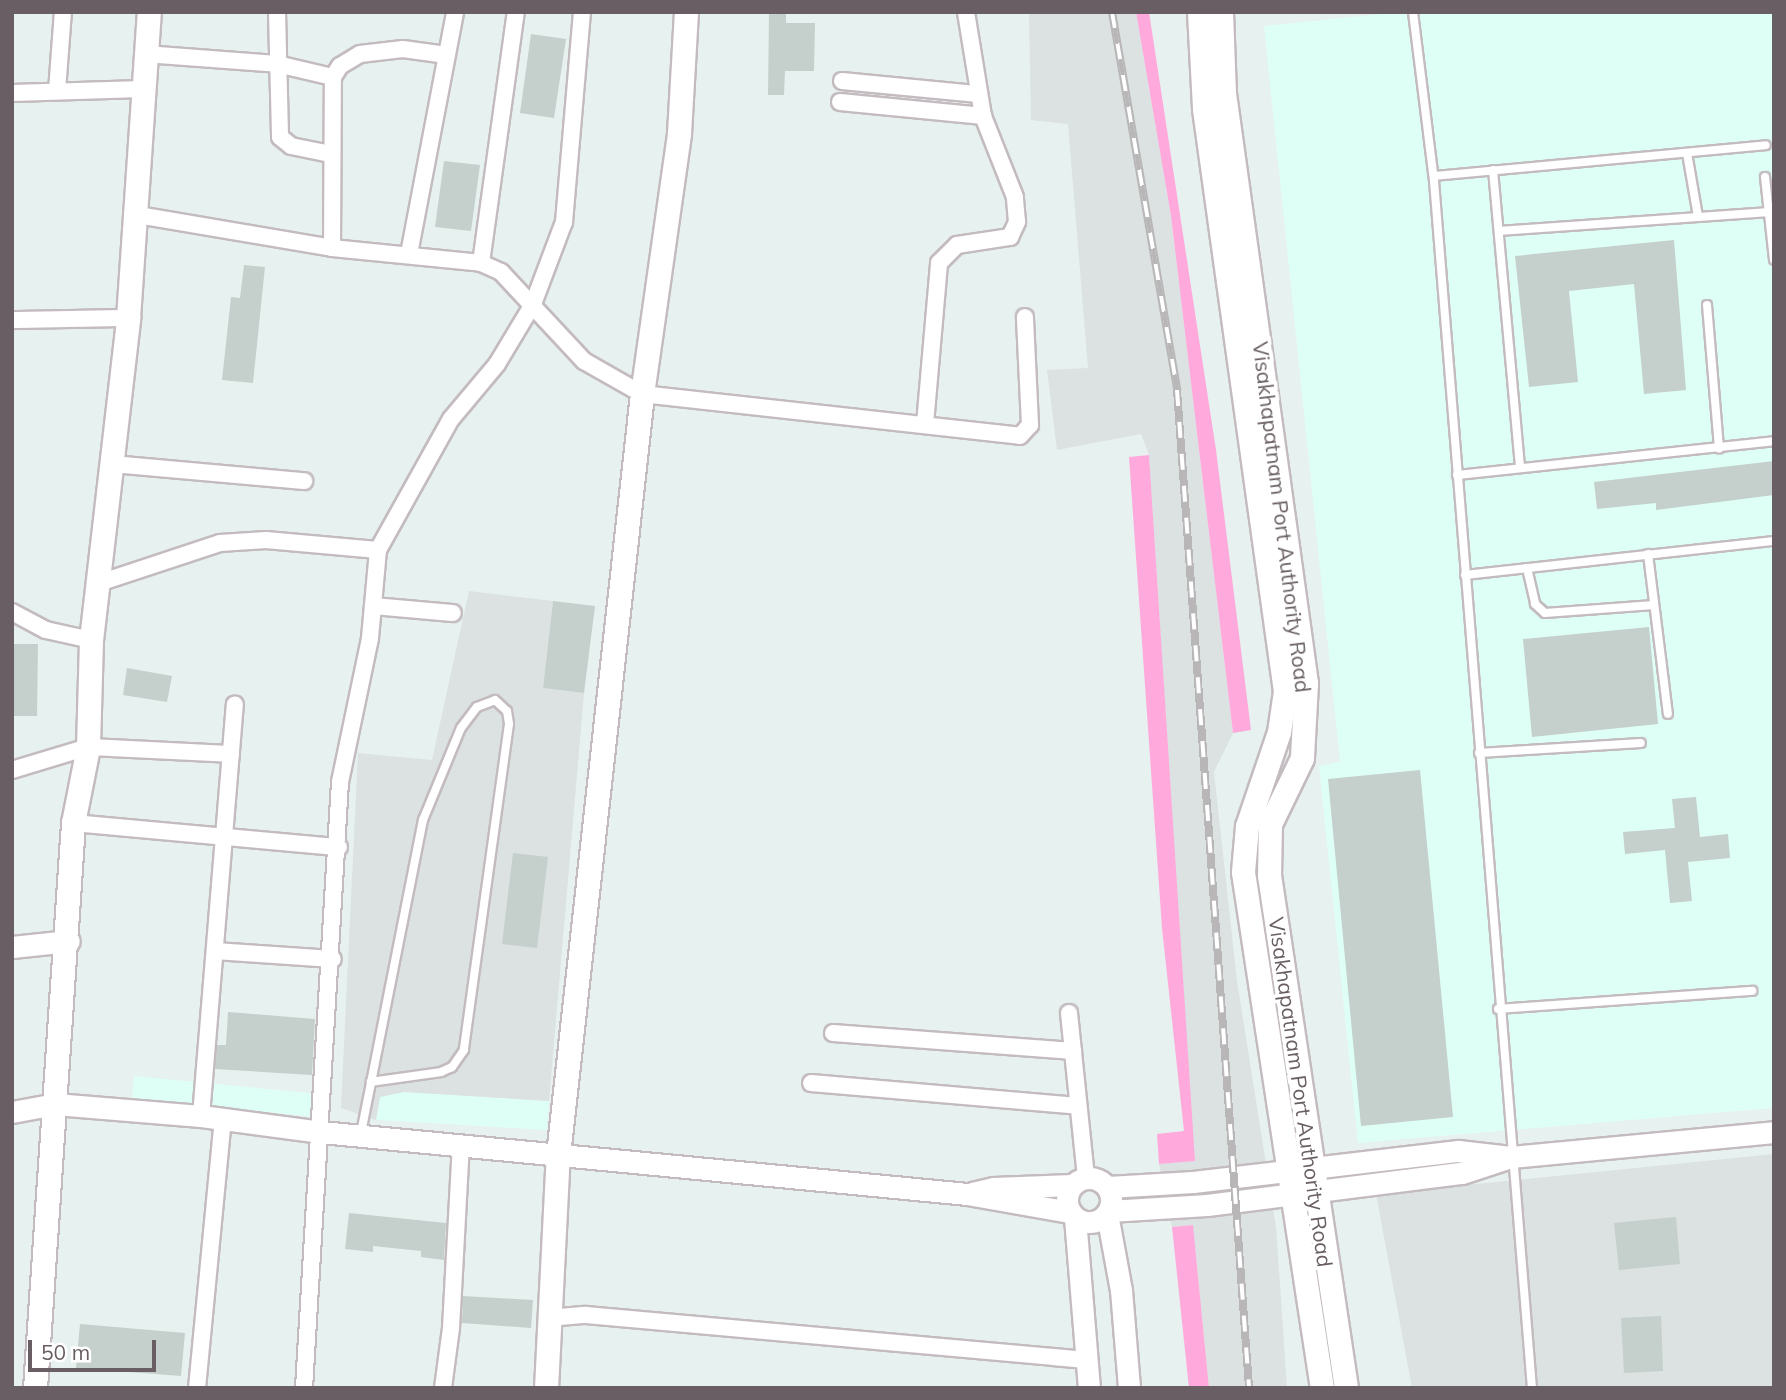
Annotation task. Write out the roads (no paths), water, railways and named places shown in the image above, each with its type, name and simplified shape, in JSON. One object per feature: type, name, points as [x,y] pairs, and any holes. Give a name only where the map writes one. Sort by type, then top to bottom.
[{"type":"main road","points":[[35,1388],[69,941],[73,823],[88,747],[91,640],[128,318],[132,214],[149,12]]},
{"type":"main road","points":[[546,1388],[558,1155],[642,394],[679,133],[686,12]]},
{"type":"main road","name":"Visakhapatnam Port Authority Road","points":[[1199,12],[1204,109],[1284,673],[1284,713],[1247,826],[1243,872],[1322,1388]]},
{"type":"main road","name":"Visakhapatnam Port Authority Road","points":[[1221,12],[1224,93],[1305,664],[1302,758],[1270,824],[1267,853],[1313,1179],[1346,1388]]},
{"type":"street","points":[[57,91],[63,12]]},
{"type":"street","points":[[277,12],[280,137],[291,146],[331,154]]},
{"type":"street","points":[[409,254],[454,12]]},
{"type":"street","points":[[481,263],[516,12]]},
{"type":"street","points":[[304,1388],[339,847],[340,782],[373,606],[379,550],[451,419],[497,364],[533,304],[564,222],[582,12]]},
{"type":"street","points":[[925,424],[939,263],[957,245],[1010,237],[1017,222],[1015,197],[982,116],[966,12]]},
{"type":"street","points":[[332,248],[333,77],[340,66],[360,54],[403,49],[447,55]]},
{"type":"street","points":[[145,54],[277,64],[333,77]]},
{"type":"street","points":[[842,81],[978,94]]},
{"type":"street","points":[[12,93],[142,89]]},
{"type":"street","points":[[840,102],[982,116]]},
{"type":"street","points":[[132,214],[332,248],[481,263],[501,272],[584,361],[642,394],[1005,435],[1026,433],[1025,317]]},
{"type":"street","points":[[12,320],[128,318]]},
{"type":"street","points":[[112,464],[304,481]]},
{"type":"street","points":[[99,583],[220,543],[265,540],[379,550]]},
{"type":"street","points":[[373,606],[453,613]]},
{"type":"street","points":[[12,612],[46,630],[91,640]]},
{"type":"street","points":[[197,1388],[212,1117],[215,951],[235,704]]},
{"type":"street","points":[[12,770],[88,747],[231,754]]},
{"type":"street","points":[[73,823],[339,847]]},
{"type":"street","points":[[12,947],[69,941]]},
{"type":"street","points":[[215,951],[332,959]]},
{"type":"street","points":[[1069,1013],[1078,1106],[1079,1182],[1067,1199],[1073,1215],[1089,1388]]},
{"type":"street","points":[[833,1033],[1073,1051]]},
{"type":"street","points":[[811,1083],[1078,1106]]},
{"type":"street","points":[[12,1111],[55,1104],[212,1117],[360,1136],[967,1194],[1073,1215],[1088,1223],[1108,1212],[1313,1179],[1458,1151],[1511,1157],[1774,1132]]},
{"type":"street","points":[[443,1388],[461,1146]]},
{"type":"street","points":[[967,1194],[993,1188],[1079,1182],[1108,1187],[1289,1182]]},
{"type":"street","points":[[1108,1187],[1112,1199],[1108,1212],[1121,1290],[1129,1388]]},
{"type":"street","points":[[548,1318],[586,1315],[1086,1360]]},
{"type":"lane","points":[[1413,12],[1434,176],[1498,1009],[1532,1388]]},
{"type":"lane","points":[[1434,176],[1766,145]]},
{"type":"lane","points":[[1687,152],[1698,217]]},
{"type":"lane","points":[[1493,170],[1520,468]]},
{"type":"lane","points":[[1765,177],[1774,260]]},
{"type":"lane","points":[[1499,231],[1769,212]]},
{"type":"lane","points":[[1707,305],[1719,449]]},
{"type":"lane","points":[[1457,475],[1774,441]]},
{"type":"lane","points":[[1465,575],[1774,541]]},
{"type":"lane","points":[[1648,554],[1668,714]]},
{"type":"lane","points":[[1527,568],[1535,604],[1545,613],[1654,605]]},
{"type":"lane","points":[[360,1136],[423,820],[461,729],[477,707],[495,699],[507,711],[509,724],[464,1050],[452,1067],[441,1072],[371,1082]]},
{"type":"lane","points":[[1479,753],[1641,743]]},
{"type":"lane","points":[[1498,1009],[1752,992]]},
{"type":"railway","points":[[1112,12],[1177,390],[1249,1388]]}]
